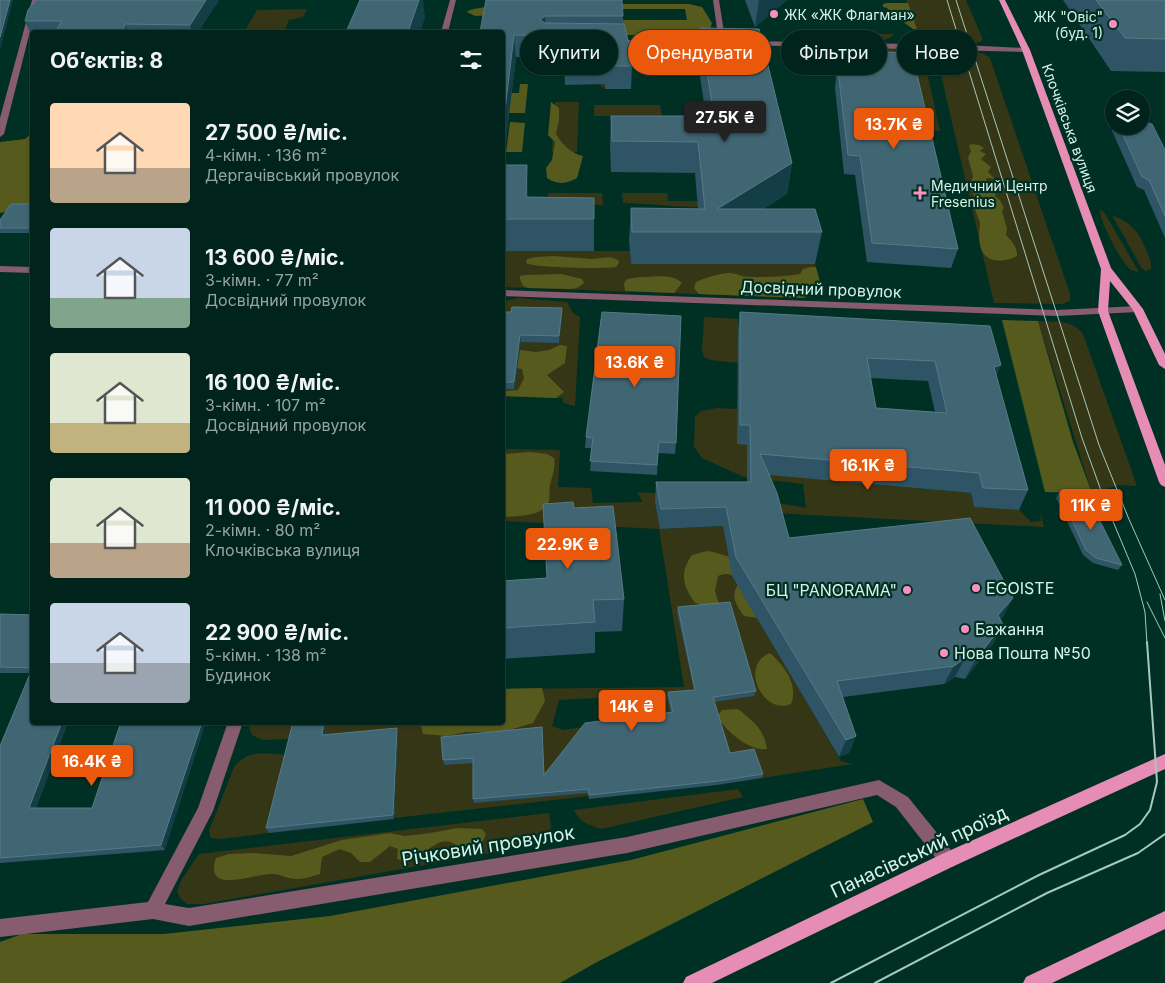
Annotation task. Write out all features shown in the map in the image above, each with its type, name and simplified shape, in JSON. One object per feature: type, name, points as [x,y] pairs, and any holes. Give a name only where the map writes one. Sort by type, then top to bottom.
[{"type":"main road","name":"Клочківська вулиця","points":[[1002,0],[1026,50],[1106,268],[1138,308],[1165,365]]},
{"type":"main road","name":"Клочківська вулиця","points":[[1106,268],[1103,311],[1165,482]]},
{"type":"main road","name":"Панасівський проїзд","points":[[692,983],[948,860],[1165,761]]},
{"type":"main road","points":[[1032,983],[1165,920]]},
{"type":"street","points":[[0,134],[35,0]]},
{"type":"street","points":[[445,30],[453,0]]},
{"type":"street","points":[[716,0],[726,30]]},
{"type":"street","points":[[771,44],[1026,50]]},
{"type":"street","points":[[0,269],[30,270]]},
{"type":"street","name":"Досвідний провулок","points":[[505,293],[1057,313],[1138,308]]},
{"type":"street","points":[[153,910],[205,811],[235,725]]},
{"type":"street","name":"Річковий провулок","points":[[0,928],[153,910],[190,917],[627,845],[879,787],[902,802],[948,860]]},
{"type":"green space","points":[[906,0],[966,0],[983,40],[977,43],[977,30],[915,30],[917,29]]},
{"type":"green space","points":[[307,9],[303,17],[289,20],[285,30],[245,30],[257,10]]},
{"type":"green space","points":[[887,34],[893,34],[893,36],[888,39]]},
{"type":"green space","points":[[618,46],[628,46],[628,70],[605,89],[599,84],[598,75],[618,75]]},
{"type":"green space","points":[[887,48],[897,49],[897,75],[928,75],[940,131],[921,130],[837,75],[887,75]]},
{"type":"green space","points":[[977,52],[990,58],[1070,294],[1070,301],[1062,304],[994,303],[941,75],[977,75]]},
{"type":"green space","points":[[555,102],[579,102],[577,152],[552,152]]},
{"type":"green space","points":[[594,105],[660,105],[662,116],[594,116]]},
{"type":"green space","points":[[548,193],[602,193],[603,205],[567,205],[548,200]]},
{"type":"green space","points":[[622,193],[667,193],[668,201],[698,201],[698,207],[623,203]]},
{"type":"green space","points":[[1100,210],[1104,212],[1139,272],[1131,270],[1122,260],[1107,232]]},
{"type":"green space","points":[[1112,215],[1126,222],[1136,231],[1148,254],[1151,269],[1145,271],[1141,267]]},
{"type":"green space","points":[[505,251],[630,251],[631,264],[815,264],[822,289],[815,294],[803,298],[505,287]]},
{"type":"green space","points":[[518,298],[567,302],[573,313],[580,317],[575,406],[563,403],[563,398],[505,396],[506,301]]},
{"type":"green space","points":[[704,317],[738,319],[738,363],[710,360],[704,357],[702,351]]},
{"type":"green space","points":[[1038,321],[1068,324],[1079,329],[1083,334],[1137,486],[1119,485],[1092,493]]},
{"type":"green space","points":[[717,408],[737,409],[737,436],[754,438],[869,484],[971,493],[974,507],[1019,510],[1031,522],[1041,521],[1040,511],[1044,527],[772,513],[660,529],[723,526],[728,554],[744,596],[841,761],[853,764],[762,778],[753,754],[729,758],[695,695],[672,717],[643,720],[634,696],[559,700],[552,726],[563,730],[585,727],[589,796],[394,818],[288,755],[292,739],[262,740],[252,735],[250,725],[505,725],[505,689],[684,687],[659,529],[505,521],[505,449],[560,450],[558,487],[591,488],[593,503],[643,502],[637,492],[767,501],[806,508],[803,484],[744,477],[702,458],[694,447],[695,417],[701,411]]},
{"type":"green space","points":[[265,753],[288,755],[269,833],[221,839],[211,838],[209,831],[234,767],[246,757],[252,755]]},
{"type":"green space","points":[[738,789],[743,797],[601,829],[582,820],[574,810]]},
{"type":"green space","points":[[549,813],[551,828],[542,842],[498,852],[204,904],[187,904],[180,898],[177,891],[182,879],[199,854]]},
{"type":"shaded area","points":[[908,3],[917,29],[913,29],[899,19],[880,15],[889,11],[883,7],[883,4]]},
{"type":"shaded area","points":[[689,4],[702,7],[712,23],[710,30],[628,30],[628,35],[618,35],[618,30],[522,30],[621,20],[687,20],[685,9],[621,9],[475,16],[467,12],[476,9],[515,5]]},
{"type":"shaded area","points":[[520,30],[520,35],[505,35],[505,32]]},
{"type":"shaded area","points":[[520,84],[528,84],[525,113],[509,113],[511,93],[519,93]]},
{"type":"shaded area","points":[[551,102],[559,108],[556,134],[567,148],[583,156],[577,178],[570,182],[558,183],[547,178],[546,168],[552,160],[555,142],[548,135]]},
{"type":"shaded area","points":[[510,122],[525,123],[522,152],[506,152]]},
{"type":"shaded area","points":[[30,135],[30,206],[0,213],[0,142],[25,139]]},
{"type":"shaded area","points":[[971,144],[984,148],[980,151],[986,154],[981,159],[991,167],[988,172],[995,179],[987,178],[986,180],[997,189],[995,196],[1000,200],[1004,208],[1002,211],[1007,229],[1006,235],[1014,244],[1017,253],[1017,256],[1013,258],[993,260],[982,251],[979,238],[980,223],[975,209],[978,206],[970,185],[973,176],[968,158],[971,151],[969,146]]},
{"type":"shaded area","points":[[554,256],[592,259],[610,257],[618,260],[619,263],[616,267],[585,268],[542,266],[526,263],[527,259]]},
{"type":"shaded area","points":[[816,267],[822,289],[815,294],[803,298],[699,294],[694,288],[696,282],[727,273],[749,277],[781,276],[800,274],[803,269]]},
{"type":"shaded area","points":[[562,274],[582,279],[584,283],[577,288],[571,289],[528,288],[523,286],[520,279],[520,276],[525,275]]},
{"type":"shaded area","points":[[668,277],[682,283],[674,293],[625,291],[624,283],[627,279]]},
{"type":"shaded area","points":[[1002,320],[1038,321],[1073,442],[1092,493],[1045,492]]},
{"type":"shaded area","points":[[560,345],[567,346],[565,363],[547,375],[564,392],[556,398],[505,396],[505,391],[518,390],[524,378],[522,369],[505,366],[505,363],[513,349],[536,352],[549,350]]},
{"type":"shaded area","points":[[530,452],[547,454],[554,458],[549,501],[542,510],[529,515],[505,517],[505,454]]},
{"type":"shaded area","points":[[707,551],[738,559],[753,560],[770,568],[776,585],[759,594],[744,596],[757,618],[744,616],[738,608],[734,595],[740,583],[730,575],[718,576],[715,591],[719,604],[711,607],[695,603],[685,585],[685,568],[692,555]]},
{"type":"shaded area","points":[[770,653],[785,670],[792,683],[793,697],[791,704],[781,706],[772,703],[764,697],[758,688],[755,678],[756,668],[761,659]]},
{"type":"shaded area","points":[[542,688],[545,701],[533,723],[503,732],[466,732],[446,736],[423,734],[421,725],[505,725],[505,689]]},
{"type":"shaded area","points":[[738,709],[760,731],[766,742],[767,749],[752,747],[738,739],[717,716],[722,710]]},
{"type":"shaded area","points":[[863,799],[873,822],[597,962],[560,983],[0,983],[0,942],[22,934],[164,934],[330,916],[631,860]]},
{"type":"shaded area","points":[[457,828],[482,829],[486,834],[480,845],[471,850],[462,851],[453,843],[446,841],[438,843],[416,857],[407,860],[397,859],[398,849],[390,846],[370,862],[360,862],[351,853],[340,849],[322,857],[320,874],[301,879],[293,879],[278,874],[266,874],[224,880],[217,877],[214,870],[216,858],[229,854],[254,853],[291,856],[342,840],[390,833],[405,836]]},
{"type":"building","points":[[0,0],[10,0],[0,37]]},
{"type":"building","points":[[36,0],[206,0],[190,25],[125,24],[124,30],[56,30],[62,21],[25,21],[28,10]]},
{"type":"building","points":[[360,0],[419,0],[409,30],[347,30]]},
{"type":"building","points":[[486,0],[622,0],[623,16],[545,16],[540,20],[545,23],[624,24],[628,40],[628,66],[618,66],[618,30],[520,30],[520,35],[514,35],[505,110],[505,30],[480,30]]},
{"type":"building","points":[[1096,0],[1165,0],[1165,39],[1125,38]]},
{"type":"building","points":[[700,28],[759,30],[700,30]]},
{"type":"building","points":[[887,52],[897,52],[897,75],[917,75],[958,249],[872,243],[860,156],[848,155],[839,75],[887,75]]},
{"type":"building","points":[[707,75],[770,75],[792,163],[717,209],[815,209],[822,232],[632,232],[631,208],[705,209],[698,142],[612,141],[611,116],[714,116]]},
{"type":"building","points":[[1150,124],[1152,124],[1165,150],[1165,216],[1149,180],[1142,177],[1123,135],[1150,135]]},
{"type":"building","points":[[505,165],[527,165],[526,197],[594,198],[594,219],[505,219]]},
{"type":"building","points":[[11,204],[30,204],[30,228],[0,228],[0,220]]},
{"type":"building","points":[[512,307],[562,308],[559,336],[520,335],[514,382],[505,382],[505,312],[511,312]]},
{"type":"building","points":[[602,312],[681,316],[676,443],[659,442],[657,465],[590,461],[593,438],[586,437]]},
{"type":"building","points":[[740,312],[990,326],[1001,365],[994,367],[1028,490],[983,488],[979,473],[760,454],[777,493],[789,538],[970,518],[1013,598],[998,615],[1003,625],[975,660],[965,658],[954,666],[837,681],[856,736],[846,740],[736,557],[726,507],[661,509],[656,482],[751,482],[750,425],[740,425]],"holes":[[[867,358],[935,361],[947,413],[876,408]]]},
{"type":"building","points":[[1059,493],[1094,509],[1122,565],[1096,558],[1086,550]]},
{"type":"building","points":[[573,502],[574,508],[613,506],[624,599],[593,600],[595,622],[505,628],[505,581],[547,578],[543,504]]},
{"type":"building","points":[[730,602],[756,691],[713,697],[730,753],[754,749],[763,774],[718,781],[589,795],[588,789],[473,799],[473,758],[443,760],[441,737],[542,727],[544,775],[585,723],[673,712],[668,692],[695,690],[678,607]]},
{"type":"building","points":[[0,614],[30,615],[30,668],[0,667]]},
{"type":"building","points":[[30,674],[30,725],[61,725],[29,808],[92,808],[120,725],[201,725],[161,845],[0,858],[0,746]]},
{"type":"building","points":[[292,725],[324,725],[322,735],[397,728],[393,815],[266,828]]},
{"type":"tram line","points":[[947,0],[1082,438],[1107,507],[1135,574],[1145,612],[1147,644]]},
{"type":"tram line","points":[[956,0],[1099,445],[1128,517],[1165,600]]},
{"type":"tram line","points":[[1160,594],[1165,621]]},
{"type":"tram line","points":[[1147,602],[1165,638]]},
{"type":"tram line","points":[[831,983],[1039,875],[1125,835],[1140,824],[1150,810],[1157,782],[1147,642]]},
{"type":"tram line","points":[[875,983],[1047,893],[1138,853],[1165,834]]},
{"type":"place","name":"ЖК «ЖК Флагман»","points":[[774,14]]},
{"type":"place","name":"ЖК \"Овіс\" (буд. 1)","points":[[1113,24]]},
{"type":"place","name":"Медичний Центр Fresenius","points":[[920,193]]},
{"type":"place","name":"EGOISTE","points":[[976,588]]},
{"type":"place","name":"БЦ \"PANORAMA\"","points":[[907,590]]},
{"type":"place","name":"Бажання","points":[[965,629]]},
{"type":"place","name":"Нова Пошта №50","points":[[944,653]]}]
